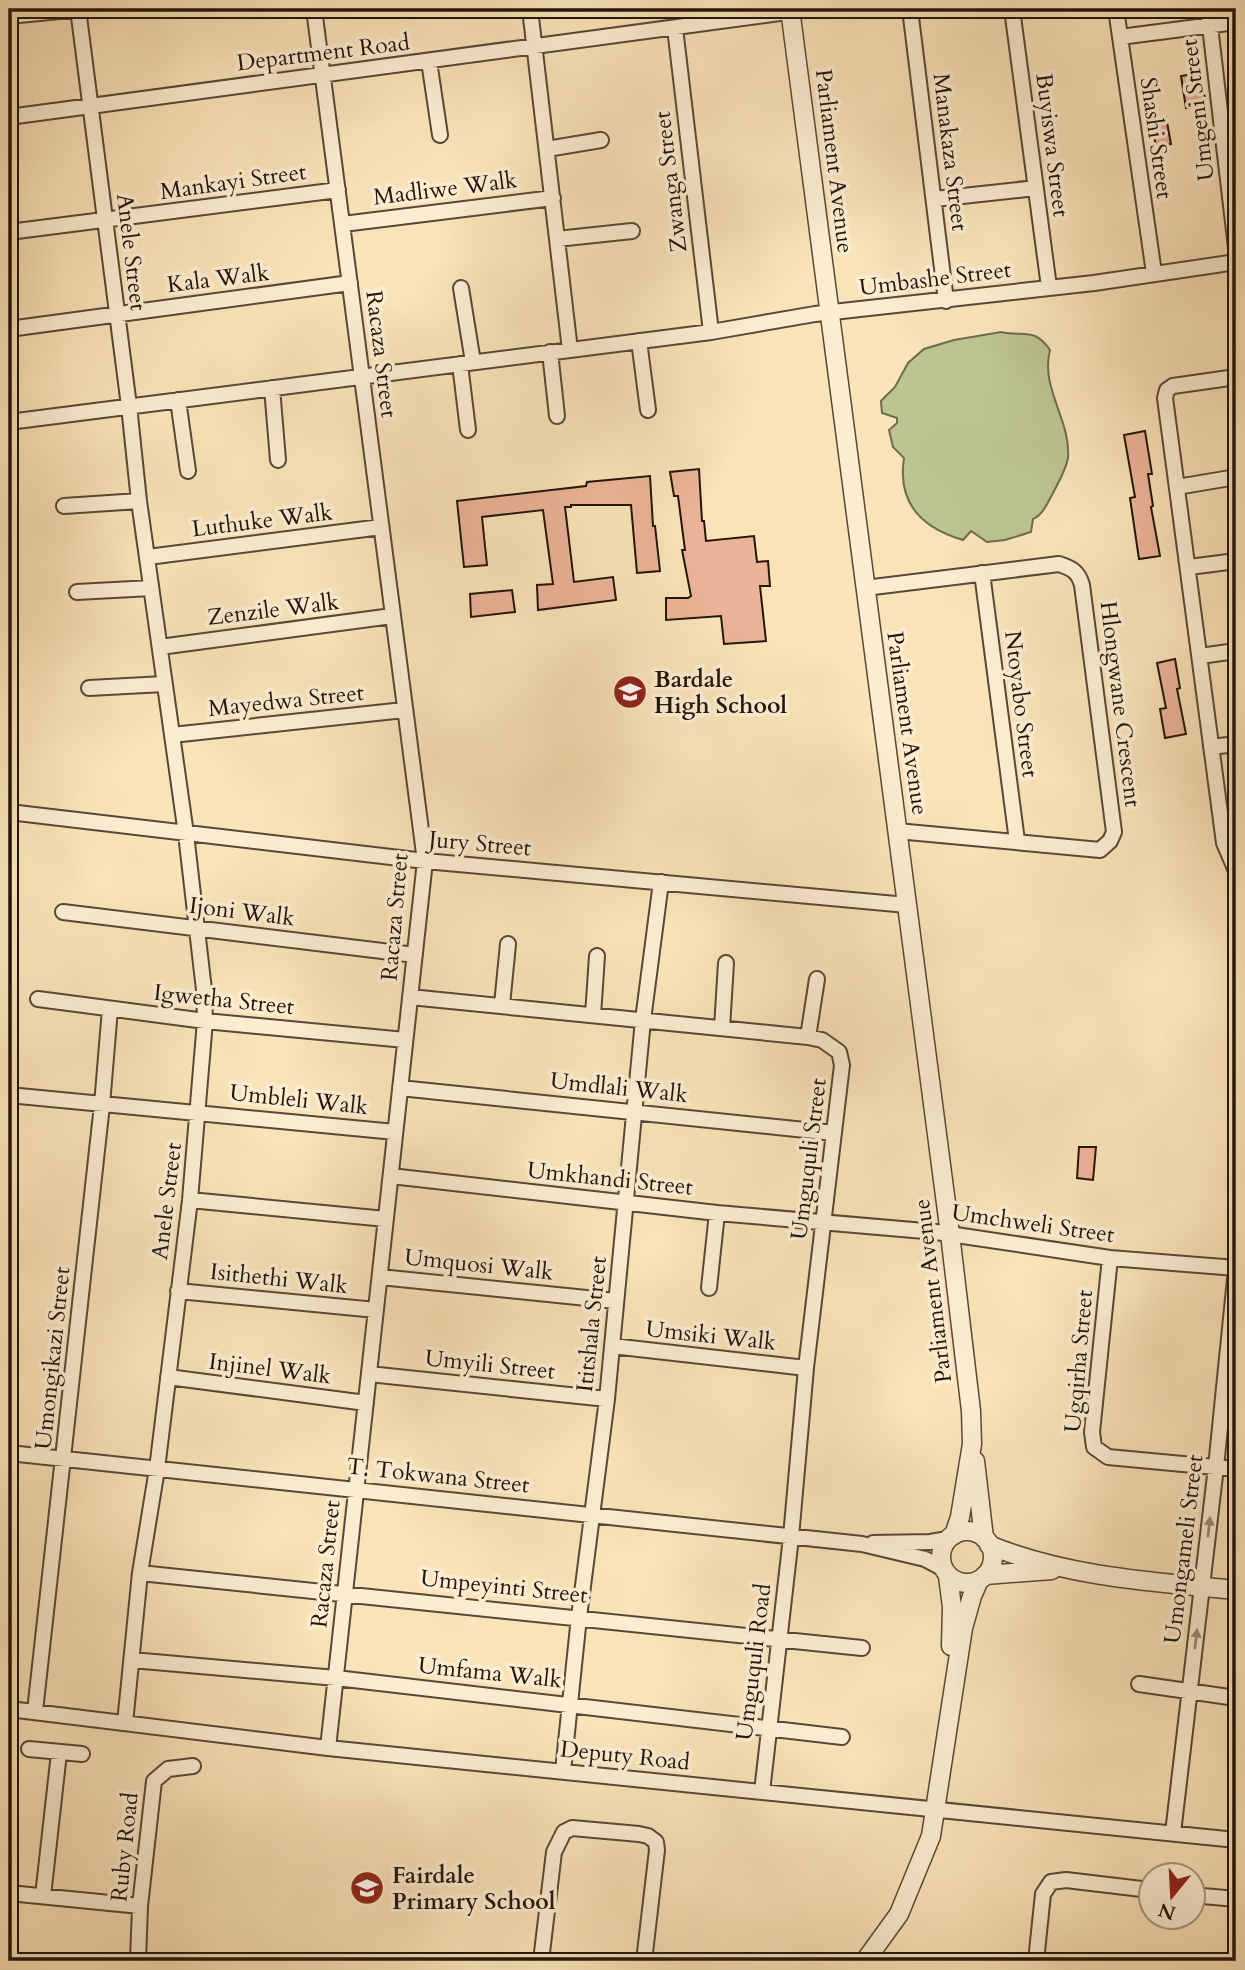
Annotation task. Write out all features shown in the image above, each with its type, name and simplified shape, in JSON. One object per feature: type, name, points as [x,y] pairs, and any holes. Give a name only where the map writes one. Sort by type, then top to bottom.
[{"type":"street","points":[[9,16],[78,9]]},
{"type":"street","name":"Anele Street","points":[[78,9],[139,502],[186,834],[204,990],[205,1021],[190,1200],[157,1469],[140,1573],[125,1723]]},
{"type":"street","name":"Racaza Street","points":[[314,9],[425,861],[328,1748]]},
{"type":"street","points":[[530,9],[570,350]]},
{"type":"street","name":"Department Road","points":[[9,117],[810,9]]},
{"type":"street","name":"Manakaza Street","points":[[910,9],[946,301]]},
{"type":"street","name":"Buyiswa Street","points":[[1012,9],[1049,287]]},
{"type":"street","name":"Shashi Street","points":[[1116,9],[1154,273]]},
{"type":"street","name":"Umgeni Street","points":[[1208,9],[1236,248]]},
{"type":"street","name":"Parliament Avenue","points":[[791,10],[950,1234],[971,1411],[972,1444],[987,1541]]},
{"type":"street","points":[[1120,37],[1236,23]]},
{"type":"street","name":"Zwanga Street","points":[[675,28],[711,332]]},
{"type":"street","points":[[429,61],[440,135]]},
{"type":"street","points":[[547,149],[601,140]]},
{"type":"street","points":[[935,199],[1036,188]]},
{"type":"street","name":"Mankayi Street","points":[[9,232],[338,190]]},
{"type":"street","name":"Madliwe Walk","points":[[342,224],[552,198]]},
{"type":"street","points":[[557,239],[632,231]]},
{"type":"street","name":"Umbashe Street","points":[[9,422],[711,332],[830,313],[1094,283],[1236,262]]},
{"type":"street","name":"Kala Walk","points":[[9,328],[350,283]]},
{"type":"street","points":[[461,288],[467,363],[468,430]]},
{"type":"street","points":[[639,341],[648,410]]},
{"type":"street","points":[[550,352],[556,416]]},
{"type":"street","points":[[1236,377],[1173,386],[1167,390],[1165,398],[1224,844],[1236,871]]},
{"type":"street","points":[[272,388],[278,460]]},
{"type":"street","points":[[178,400],[188,471]]},
{"type":"street","points":[[1177,487],[1236,477]]},
{"type":"street","points":[[64,506],[139,502]]},
{"type":"street","name":"Luthuke Walk","points":[[148,557],[381,527]]},
{"type":"street","points":[[1189,568],[1236,561]]},
{"type":"street","name":"Hlongwane Crescent","points":[[865,588],[1059,564],[1072,569],[1082,584],[1114,832],[1110,841],[1100,850],[897,831]]},
{"type":"street","name":"Ntoyabo Street","points":[[982,573],[1017,841]]},
{"type":"street","points":[[77,592],[151,588]]},
{"type":"street","name":"Zenzile Walk","points":[[160,647],[392,616]]},
{"type":"street","points":[[1200,656],[1236,651]]},
{"type":"street","points":[[89,688],[164,684]]},
{"type":"street","name":"Mayedwa Street","points":[[172,735],[404,710]]},
{"type":"street","points":[[1211,747],[1236,744]]},
{"type":"street","name":"Jury Street","points":[[9,812],[425,861],[907,905]]},
{"type":"street","name":"Ititshala Street","points":[[564,1771],[579,1617],[607,1399],[643,1020],[662,882]]},
{"type":"street","name":"Ijoni Walk","points":[[63,912],[415,955]]},
{"type":"street","points":[[502,1005],[508,944]]},
{"type":"street","points":[[593,1015],[597,956]]},
{"type":"street","points":[[722,1028],[726,963]]},
{"type":"street","points":[[808,1037],[817,979]]},
{"type":"street","name":"Umguquli Street","points":[[410,997],[808,1037],[822,1040],[839,1052],[842,1065],[806,1368],[791,1537]]},
{"type":"street","name":"Igwetha Street","points":[[38,999],[205,1021],[405,1040]]},
{"type":"street","name":"Umongikazi Street","points":[[35,1711],[102,1105],[110,1009]]},
{"type":"street","name":"Umdlali Walk","points":[[400,1088],[834,1133]]},
{"type":"street","name":"Umbleli Walk","points":[[9,1095],[395,1132]]},
{"type":"street","name":"Umkhandi Street","points":[[391,1176],[717,1213],[824,1222]]},
{"type":"street","points":[[190,1200],[386,1219]]},
{"type":"street","points":[[709,1288],[717,1213]]},
{"type":"street","name":"Umchweli Street","points":[[824,1222],[950,1234],[1110,1258],[1236,1268]]},
{"type":"street","name":"Ugqirha Street","points":[[1110,1258],[1092,1432],[1094,1447],[1108,1457],[1236,1469]]},
{"type":"street","name":"Umongameli Street","points":[[1173,1833],[1203,1587],[1236,1268]]},
{"type":"street","name":"Umquosi Walk","points":[[380,1277],[616,1301]]},
{"type":"street","name":"Isithethi Walk","points":[[178,1291],[376,1310]]},
{"type":"street","name":"Umsiki Walk","points":[[612,1346],[806,1368]]},
{"type":"street","name":"Umyili Street","points":[[369,1374],[607,1399]]},
{"type":"street","name":"Injinel Walk","points":[[168,1377],[366,1403]]},
{"type":"street","name":"Parliament Avenue","points":[[951,1537],[960,1517],[972,1444]]},
{"type":"street","name":"T. Tokwana Street","points":[[9,1453],[862,1545],[925,1559],[946,1572]]},
{"type":"street","points":[[953,1688],[950,1661],[953,1607],[941,1553],[951,1537],[973,1532],[1018,1556],[1062,1569],[1236,1590]]},
{"type":"street","name":"Umguquli Road","points":[[762,1793],[791,1537]]},
{"type":"street","name":"T. Tokwana Street","points":[[862,1545],[880,1542],[930,1542],[951,1537]]},
{"type":"street","points":[[865,1961],[899,1913],[927,1846],[937,1810],[953,1688],[967,1611],[992,1561],[987,1541]]},
{"type":"street","points":[[946,1572],[963,1583],[982,1578],[1062,1569]]},
{"type":"street","name":"Umpeyinti Street","points":[[140,1573],[345,1592],[862,1648]]},
{"type":"street","name":"Umfama Walk","points":[[132,1660],[336,1678],[842,1737]]},
{"type":"street","points":[[1139,1684],[1236,1698]]},
{"type":"street","name":"Deputy Road","points":[[9,1709],[328,1748],[1236,1840]]},
{"type":"street","points":[[29,1749],[82,1754]]},
{"type":"street","points":[[43,1896],[59,1753]]},
{"type":"street","name":"Ruby Road","points":[[138,1961],[140,1906],[154,1781],[168,1769],[192,1766]]},
{"type":"street","points":[[541,1961],[554,1852],[564,1832],[572,1828],[639,1834],[656,1842],[643,1961]]},
{"type":"street","points":[[1036,1961],[1043,1894],[1051,1882],[1066,1880],[1136,1888]]},
{"type":"street","points":[[9,1893],[140,1906]]},
{"type":"street","points":[[1206,1896],[1236,1899]]},
{"type":"green space","points":[[1001,332],[1034,336],[1050,350],[1049,378],[1065,430],[1068,458],[1064,472],[1047,504],[1040,515],[1033,519],[1031,532],[987,542],[971,531],[963,540],[924,521],[909,501],[904,488],[904,458],[893,447],[889,430],[897,423],[897,418],[882,413],[881,401],[895,387],[908,363],[924,349],[954,340]]},
{"type":"building","points":[[1200,73],[1206,104],[1186,108],[1181,76]]},
{"type":"building","points":[[1166,117],[1171,144],[1156,147],[1151,119]]},
{"type":"building","points":[[1145,431],[1152,474],[1148,474],[1151,507],[1160,556],[1139,559],[1130,498],[1135,497],[1124,435]]},
{"type":"building","points":[[699,469],[706,541],[754,536],[757,562],[768,561],[770,586],[760,586],[766,641],[724,644],[721,616],[666,620],[666,598],[691,596],[682,550],[685,550],[678,496],[674,496],[670,472]]},
{"type":"building","points":[[650,476],[653,526],[660,571],[637,573],[631,505],[565,507],[574,582],[613,577],[616,600],[538,610],[537,585],[553,584],[543,510],[482,517],[487,565],[464,567],[457,501],[586,486],[587,482]]},
{"type":"building","points":[[512,590],[515,612],[471,617],[470,594]]},
{"type":"building","points":[[1175,659],[1180,688],[1177,689],[1186,734],[1165,738],[1160,709],[1166,708],[1157,663]]},
{"type":"building","points":[[1079,1147],[1096,1147],[1093,1180],[1077,1178]]},
{"type":"place","name":"Bardale High School","points":[[630,692]]},
{"type":"place","name":"Fairdale Primary School","points":[[367,1888]]}]
